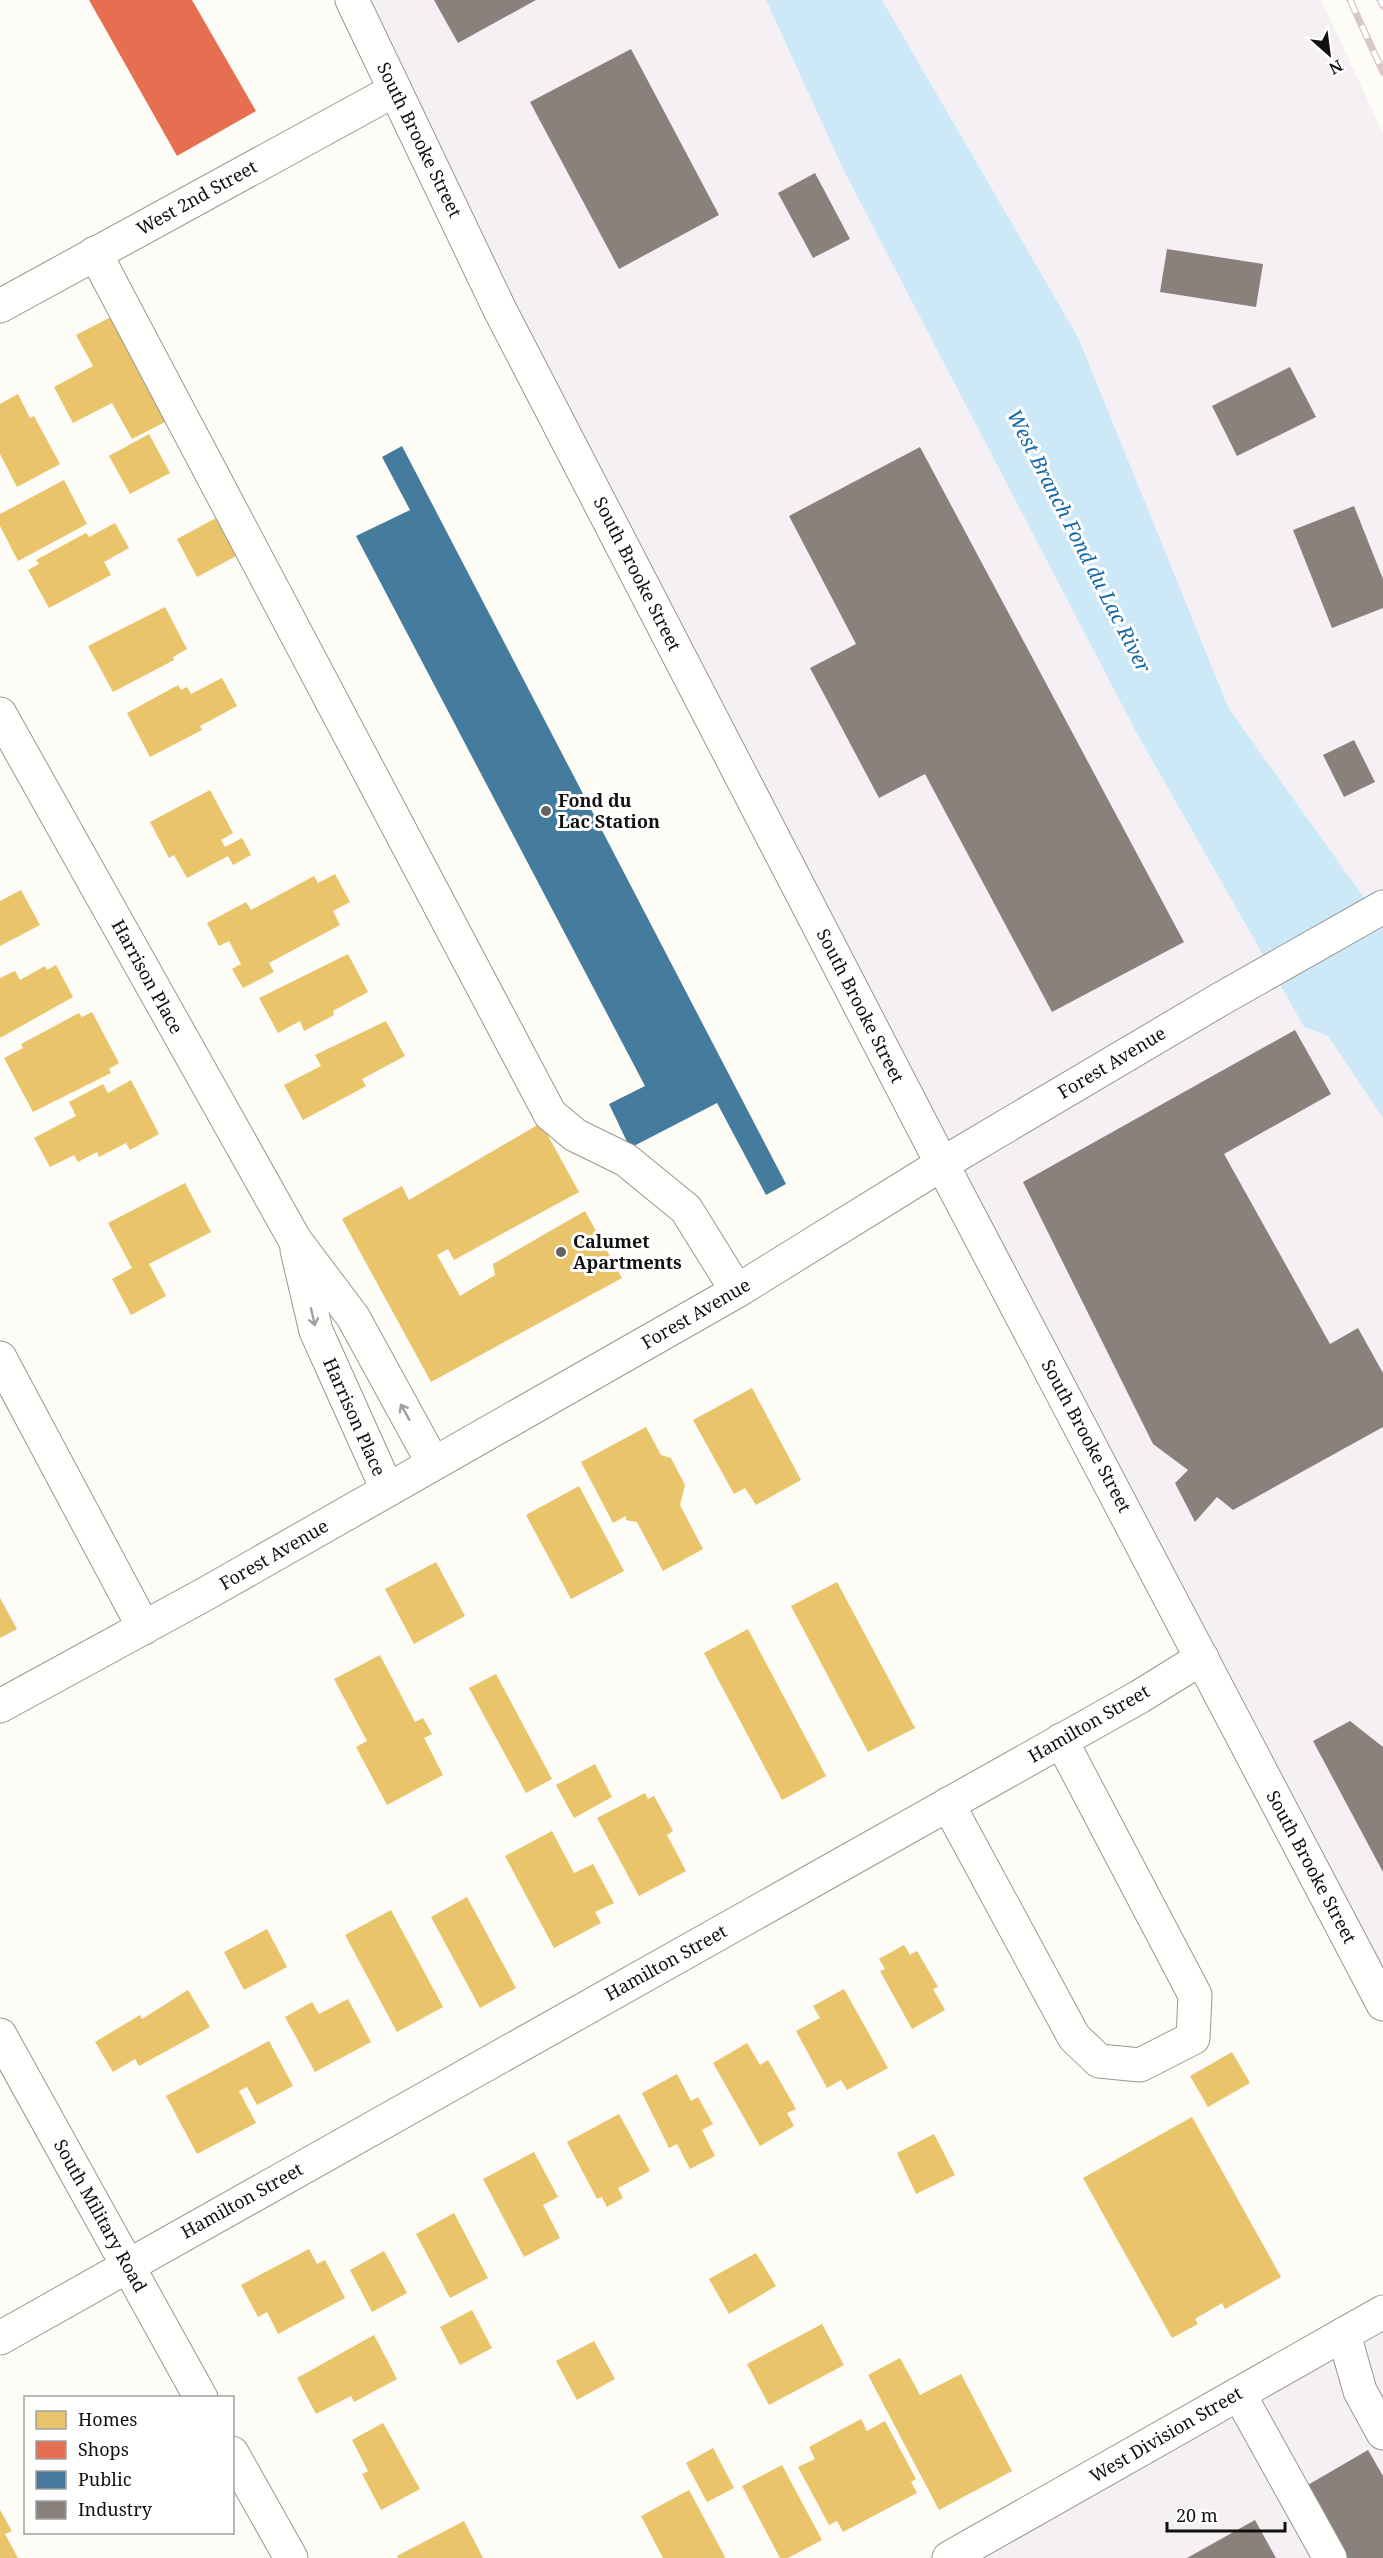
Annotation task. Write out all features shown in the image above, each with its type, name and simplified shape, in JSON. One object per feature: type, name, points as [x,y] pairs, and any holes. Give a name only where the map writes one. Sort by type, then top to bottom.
[{"type":"street","name":"South Brooke Street","points":[[352,0],[499,308],[942,1164],[1383,2004]]},
{"type":"street","name":"West 2nd Street","points":[[0,306],[395,90]]},
{"type":"street","points":[[95,253],[550,1114],[575,1135],[626,1160],[686,1209],[738,1291]]},
{"type":"street","name":"Harrison Place","points":[[0,714],[295,1240],[353,1317],[433,1463]]},
{"type":"street","name":"Forest Avenue","points":[[0,1706],[144,1628],[738,1291],[942,1164],[1219,1000],[1383,908]]},
{"type":"street","name":"Harrison Place","points":[[295,1240],[316,1330],[387,1489]]},
{"type":"street","points":[[0,1358],[144,1628]]},
{"type":"street","name":"Hamilton Street","points":[[0,2338],[948,1804],[1202,1658]]},
{"type":"street","points":[[948,1804],[1074,2037],[1099,2061],[1140,2066],[1193,2038],[1195,1995],[1061,1740]]},
{"type":"street","name":"South Military Road","points":[[0,2035],[200,2396]]},
{"type":"street","name":"West Division Street","points":[[949,2558],[1383,2312]]},
{"type":"street","points":[[1344,2334],[1360,2391],[1383,2433]]},
{"type":"street","points":[[1239,2394],[1330,2558]]},
{"type":"street","points":[[234,2457],[291,2558]]},
{"type":"shaded area","points":[[352,0],[766,0],[844,171],[1135,730],[1304,1027],[1328,1036],[1383,1118],[1383,2004]]},
{"type":"shaded area","points":[[882,0],[1321,0],[1383,133],[1383,924],[1229,709],[1078,337]]},
{"type":"shaded area","points":[[1383,2312],[1383,2558],[949,2558]]},
{"type":"water","name":"West Branch Fond du Lac River","points":[[766,0],[882,0],[1078,337],[1229,709],[1383,924],[1383,1118],[1328,1036],[1304,1027],[1135,730],[844,171]]},
{"type":"building: Homes","points":[[111,317],[167,421],[132,439],[112,403],[73,423],[54,387],[93,366],[76,335]]},
{"type":"building: Homes","points":[[18,394],[30,418],[34,416],[60,464],[17,487],[0,454],[0,404]]},
{"type":"building: Homes","points":[[149,434],[170,473],[130,494],[109,456]]},
{"type":"building: Homes","points":[[64,480],[87,524],[18,561],[0,526],[0,514]]},
{"type":"building: Homes","points":[[218,517],[238,555],[197,577],[177,539]]},
{"type":"building: Homes","points":[[115,523],[129,548],[104,562],[111,575],[49,608],[28,570],[39,564],[36,560],[86,533],[89,537]]},
{"type":"building: Homes","points":[[165,607],[187,649],[173,657],[174,660],[113,692],[88,646]]},
{"type":"building: Homes","points":[[222,678],[237,706],[200,726],[202,730],[150,757],[127,713],[178,685],[181,690],[187,687],[191,694]]},
{"type":"building: Homes","points":[[210,790],[233,833],[221,840],[225,847],[242,838],[251,855],[233,865],[228,856],[187,878],[174,855],[169,858],[150,822]]},
{"type":"building: Homes","points":[[335,874],[350,902],[333,911],[340,925],[269,963],[274,972],[243,988],[232,969],[241,964],[229,941],[219,946],[207,923],[246,902],[251,910],[314,876],[318,883]]},
{"type":"building: Homes","points":[[21,890],[40,925],[0,946],[0,901]]},
{"type":"building: Homes","points":[[348,954],[368,992],[333,1011],[334,1015],[304,1031],[300,1021],[278,1033],[259,998]]},
{"type":"building: Homes","points":[[56,965],[73,997],[0,1038],[0,978],[15,971],[20,980],[45,966],[47,970]]},
{"type":"building: Homes","points":[[92,1012],[119,1063],[109,1069],[111,1073],[33,1112],[4,1058],[23,1048],[21,1044],[79,1013],[82,1017]]},
{"type":"building: Homes","points":[[386,1021],[405,1056],[362,1079],[366,1086],[303,1120],[284,1085],[321,1066],[315,1055]]},
{"type":"building: Homes","points":[[131,1080],[159,1134],[130,1150],[126,1143],[99,1157],[97,1152],[78,1162],[74,1155],[50,1167],[34,1138],[76,1116],[69,1102],[103,1084],[108,1093]]},
{"type":"building: Homes","name":"Calumet Apartments","points":[[541,1123],[579,1192],[454,1260],[448,1249],[437,1255],[460,1296],[495,1275],[493,1264],[585,1211],[622,1278],[431,1382],[342,1219],[402,1186],[409,1200]]},
{"type":"building: Homes","points":[[185,1183],[211,1232],[149,1264],[166,1296],[131,1315],[112,1279],[132,1268],[108,1223]]},
{"type":"building: Homes","points":[[752,1388],[801,1480],[756,1505],[745,1488],[734,1494],[693,1420]]},
{"type":"building: Homes","points":[[646,1427],[661,1455],[671,1458],[685,1485],[680,1505],[703,1549],[663,1571],[637,1522],[626,1520],[626,1516],[613,1523],[581,1462]]},
{"type":"building: Homes","points":[[579,1486],[624,1571],[571,1599],[526,1515]]},
{"type":"building: Homes","points":[[436,1562],[465,1616],[414,1644],[385,1589]]},
{"type":"building: Homes","points":[[837,1582],[915,1728],[868,1752],[791,1606]]},
{"type":"building: Homes","points":[[0,1598],[17,1629],[0,1638]]},
{"type":"building: Homes","points":[[748,1629],[826,1776],[782,1800],[704,1653]]},
{"type":"building: Homes","points":[[380,1655],[415,1722],[423,1718],[432,1734],[424,1738],[443,1775],[387,1805],[356,1747],[367,1741],[334,1679]]},
{"type":"building: Homes","points":[[496,1674],[552,1779],[526,1793],[469,1688]]},
{"type":"building: Homes","points":[[595,1764],[612,1797],[574,1818],[556,1785]]},
{"type":"building: Homes","points":[[645,1793],[648,1799],[654,1796],[673,1831],[667,1835],[686,1871],[639,1896],[597,1818]]},
{"type":"building: Homes","points":[[552,1831],[574,1873],[593,1864],[614,1903],[595,1912],[601,1923],[554,1948],[505,1856]]},
{"type":"building: Homes","points":[[467,1897],[516,1988],[480,2008],[431,1917]]},
{"type":"building: Homes","points":[[391,1910],[443,2007],[397,2032],[345,1935]]},
{"type":"building: Homes","points":[[267,1929],[287,1967],[244,1990],[224,1952]]},
{"type":"building: Homes","points":[[904,1945],[910,1955],[917,1951],[938,1987],[933,1989],[945,2010],[912,2029],[880,1971],[885,1969],[879,1959]]},
{"type":"building: Homes","points":[[844,1989],[888,2068],[847,2090],[841,2080],[827,2088],[796,2031],[820,2018],[813,2006]]},
{"type":"building: Homes","points":[[188,1990],[210,2027],[139,2066],[135,2059],[113,2072],[95,2042],[140,2015],[142,2019]]},
{"type":"building: Homes","points":[[348,1999],[371,2042],[315,2072],[285,2017],[312,2002],[319,2014]]},
{"type":"building: Homes","points":[[269,2041],[293,2086],[257,2105],[247,2087],[239,2091],[256,2123],[197,2154],[166,2096]]},
{"type":"building: Homes","points":[[747,2043],[760,2065],[768,2060],[796,2109],[787,2113],[794,2126],[760,2146],[713,2063]]},
{"type":"building: Homes","points":[[1232,2052],[1250,2083],[1208,2107],[1190,2076]]},
{"type":"building: Homes","points":[[677,2074],[691,2101],[698,2097],[713,2124],[702,2130],[715,2156],[690,2169],[677,2144],[669,2148],[642,2093]]},
{"type":"building: Homes","points":[[619,2114],[650,2171],[618,2188],[623,2198],[607,2207],[602,2197],[597,2199],[567,2142]]},
{"type":"building: Homes","points":[[1192,2117],[1281,2277],[1225,2309],[1222,2303],[1195,2319],[1198,2324],[1172,2338],[1083,2178]]},
{"type":"building: Homes","points":[[934,2134],[955,2175],[916,2194],[897,2153]]},
{"type":"building: Homes","points":[[534,2152],[558,2197],[543,2205],[560,2238],[524,2257],[483,2179]]},
{"type":"building: Homes","points":[[454,2213],[488,2278],[450,2298],[416,2234]]},
{"type":"building: Homes","points":[[309,2249],[317,2264],[325,2260],[345,2298],[278,2334],[267,2312],[258,2317],[241,2285]]},
{"type":"building: Homes","points":[[384,2251],[407,2293],[372,2312],[350,2270]]},
{"type":"building: Homes","points":[[756,2253],[776,2286],[729,2314],[709,2279]]},
{"type":"building: Homes","points":[[472,2310],[492,2348],[460,2365],[440,2327]]},
{"type":"building: Homes","points":[[822,2324],[844,2365],[769,2405],[747,2364]]},
{"type":"building: Homes","points":[[374,2335],[397,2379],[354,2402],[351,2396],[316,2414],[297,2378]]},
{"type":"building: Homes","points":[[594,2341],[615,2379],[577,2400],[556,2361]]},
{"type":"building: Homes","points":[[900,2358],[920,2395],[961,2374],[1012,2471],[939,2510],[868,2375]]},
{"type":"building: Homes","points":[[861,2419],[867,2431],[885,2421],[916,2479],[911,2482],[917,2493],[843,2532],[837,2521],[829,2525],[798,2467],[815,2459],[809,2447]]},
{"type":"building: Homes","points":[[383,2423],[420,2489],[381,2510],[362,2474],[368,2471],[352,2440]]},
{"type":"building: Homes","points":[[713,2448],[734,2488],[707,2502],[686,2463]]},
{"type":"building: Homes","points":[[782,2465],[822,2540],[788,2558],[780,2558],[742,2486]]},
{"type":"building: Homes","points":[[689,2490],[724,2558],[663,2558],[641,2516]]},
{"type":"building: Homes","points":[[0,2510],[12,2531],[5,2534],[18,2558],[0,2558]]},
{"type":"building: Homes","points":[[464,2521],[483,2558],[398,2558],[397,2556]]},
{"type":"building: Shops","points":[[89,0],[192,0],[256,111],[177,156]]},
{"type":"building: Public","name":"Fond du Lac Station","points":[[402,446],[786,1184],[766,1195],[717,1103],[630,1148],[609,1104],[645,1086],[356,536],[410,510],[382,457]]},
{"type":"building: Industry","points":[[434,0],[536,0],[458,43]]},
{"type":"building: Industry","points":[[631,49],[719,215],[619,269],[530,102]]},
{"type":"building: Industry","points":[[815,173],[850,239],[813,258],[778,193]]},
{"type":"building: Industry","points":[[1167,249],[1263,264],[1256,307],[1160,292]]},
{"type":"building: Industry","points":[[1290,367],[1316,417],[1237,456],[1212,406]]},
{"type":"building: Industry","points":[[920,447],[1184,942],[1052,1012],[925,774],[879,798],[810,668],[856,644],[789,516]]},
{"type":"building: Industry","points":[[1354,506],[1383,579],[1383,608],[1332,628],[1293,530]]},
{"type":"building: Industry","points":[[1354,740],[1375,782],[1344,797],[1323,755]]},
{"type":"building: Industry","points":[[1295,1030],[1331,1094],[1224,1154],[1330,1344],[1358,1328],[1383,1373],[1383,1427],[1233,1510],[1217,1497],[1195,1522],[1175,1483],[1188,1470],[1153,1444],[1023,1182]]},
{"type":"building: Industry","points":[[1350,1721],[1383,1747],[1383,1872],[1313,1741]]},
{"type":"building: Industry","points":[[1368,2450],[1383,2476],[1383,2558],[1347,2558],[1306,2486]]},
{"type":"building: Industry","points":[[1255,2520],[1276,2558],[1187,2558]]},
{"type":"railway","points":[[1350,0],[1383,72]]},
{"type":"railway","points":[[1380,0],[1383,6]]},
{"type":"place","name":"Fond du Lac Station","points":[[546,811]]},
{"type":"place","name":"Calumet Apartments","points":[[561,1252]]}]
